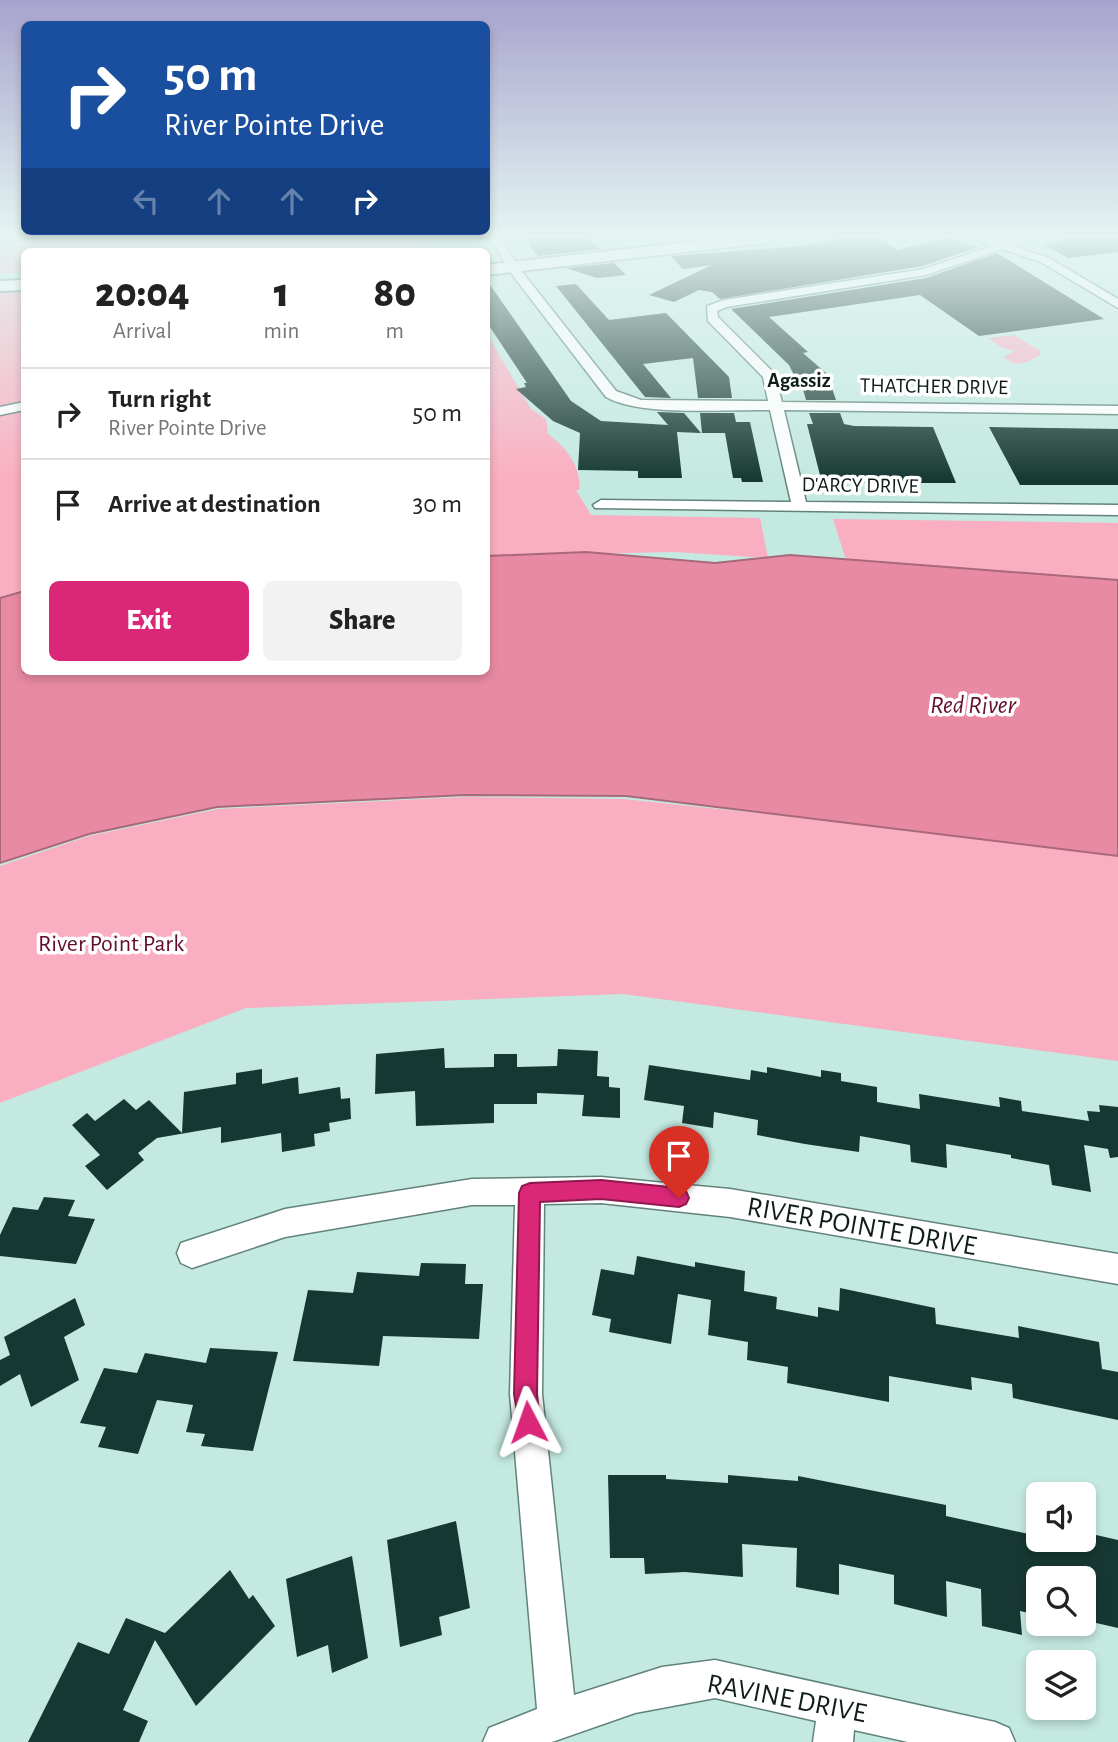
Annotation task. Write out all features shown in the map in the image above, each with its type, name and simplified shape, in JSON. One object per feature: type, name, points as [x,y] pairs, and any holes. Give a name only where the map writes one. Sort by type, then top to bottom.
[{"type":"street","name":"THATCHER DRIVE","points":[[553,318],[611,394],[623,401],[641,404],[1118,410]]},
{"type":"street","points":[[712,318],[764,368],[776,405],[799,505]]},
{"type":"street","points":[[0,411],[21,406]]},
{"type":"street","name":"D'ARCY DRIVE","points":[[601,505],[1118,510]]},
{"type":"street","name":"RIVER POINTE DRIVE","points":[[192,1253],[285,1223],[472,1192],[601,1190],[730,1203],[1118,1269]]},
{"type":"street","points":[[530,1193],[526,1394],[557,1720]]},
{"type":"street","name":"RAVINE DRIVE","points":[[502,1742],[557,1720],[683,1680],[715,1679],[835,1723],[995,1742]]},
{"type":"green space","points":[[0,318],[21,318],[21,592],[0,598]]},
{"type":"green space","points":[[1014,335],[1040,351],[1040,355],[1027,362],[1013,363],[1004,357],[1015,351],[1002,348],[988,338]]},
{"type":"green space","points":[[490,339],[531,409],[546,419],[548,434],[571,458],[578,473],[579,490],[576,490],[591,515],[760,518],[768,558],[674,552],[490,556]]},
{"type":"green space","points":[[833,519],[1118,523],[1118,580],[846,560]]},
{"type":"green space","name":"River Point Park","points":[[465,797],[623,799],[1118,851],[1118,1061],[623,994],[246,1008],[0,1103],[0,866],[89,836],[218,809]]},
{"type":"water","name":"Red River","points":[[586,552],[715,563],[790,555],[1118,580],[1118,856],[626,796],[465,795],[217,807],[89,834],[0,863],[0,598],[21,592],[21,675],[490,675],[490,556]]},
{"type":"building","points":[[490,318],[513,318],[571,401],[601,421],[668,425],[657,412],[684,413],[701,433],[677,432],[682,478],[638,478],[638,471],[578,470],[580,433],[553,421],[516,389],[526,387],[524,383],[527,383],[490,327]]},
{"type":"building","points":[[582,318],[671,318],[729,377],[732,398],[698,398],[693,358],[643,364],[671,398],[645,397]]},
{"type":"building","points":[[741,318],[770,318],[808,352],[803,353],[827,374],[836,400],[806,400],[799,375],[794,375],[789,365]]},
{"type":"building","points":[[954,318],[1104,319],[979,336]]},
{"type":"building","points":[[700,413],[734,413],[736,422],[750,422],[763,482],[742,482],[741,478],[733,478],[725,433],[702,433]]},
{"type":"building","points":[[809,413],[840,413],[844,424],[854,426],[933,427],[956,483],[822,483],[807,424],[813,424]]},
{"type":"building","points":[[989,427],[1118,429],[1118,485],[1020,485]]},
{"type":"building","points":[[444,1048],[445,1068],[494,1067],[494,1054],[517,1054],[517,1067],[557,1066],[558,1049],[598,1051],[597,1076],[609,1077],[609,1087],[620,1088],[620,1118],[582,1116],[584,1095],[537,1093],[537,1104],[494,1104],[494,1123],[416,1126],[415,1091],[375,1094],[376,1054]]},
{"type":"building","points":[[649,1065],[750,1080],[751,1070],[767,1073],[767,1067],[821,1077],[821,1070],[841,1073],[841,1081],[877,1087],[877,1102],[920,1109],[919,1094],[1000,1107],[999,1097],[1021,1101],[1022,1111],[1089,1121],[1087,1111],[1100,1112],[1099,1105],[1118,1107],[1118,1157],[1110,1158],[1108,1149],[1084,1145],[1091,1192],[1052,1185],[1049,1165],[1011,1158],[1011,1155],[946,1144],[947,1168],[911,1162],[910,1145],[860,1136],[859,1152],[757,1135],[758,1120],[714,1112],[713,1128],[682,1123],[684,1106],[644,1100]]},
{"type":"building","points":[[262,1069],[262,1084],[298,1077],[299,1094],[340,1087],[341,1099],[350,1098],[351,1119],[329,1123],[330,1131],[314,1134],[315,1146],[282,1152],[281,1133],[221,1143],[221,1127],[157,1138],[138,1153],[144,1160],[107,1190],[85,1166],[100,1155],[72,1125],[87,1113],[95,1121],[124,1099],[136,1110],[149,1100],[182,1133],[184,1092],[236,1084],[236,1073]]},
{"type":"building","points":[[44,1197],[75,1200],[68,1216],[95,1219],[76,1264],[0,1256],[0,1235],[13,1207],[38,1210]]},
{"type":"building","points":[[637,1256],[695,1267],[695,1262],[745,1271],[744,1291],[777,1297],[776,1309],[818,1317],[818,1307],[839,1311],[840,1288],[935,1308],[936,1324],[1019,1338],[1018,1326],[1099,1342],[1102,1369],[1118,1372],[1118,1420],[1013,1398],[1012,1384],[971,1377],[972,1390],[889,1376],[889,1402],[787,1383],[788,1367],[747,1360],[748,1342],[708,1335],[711,1300],[678,1294],[671,1344],[609,1332],[611,1319],[592,1315],[601,1269],[634,1275]]},
{"type":"building","points":[[421,1263],[466,1264],[465,1284],[483,1284],[479,1339],[383,1336],[379,1366],[293,1361],[308,1290],[353,1293],[357,1272],[419,1276]]},
{"type":"building","points":[[75,1298],[85,1325],[64,1337],[79,1380],[31,1407],[20,1374],[0,1386],[0,1360],[10,1355],[4,1337]]},
{"type":"building","points":[[210,1348],[278,1352],[253,1451],[201,1446],[205,1434],[186,1432],[193,1405],[157,1400],[138,1454],[98,1447],[106,1427],[80,1423],[104,1368],[137,1373],[145,1353],[206,1363]]},
{"type":"building","points":[[608,1475],[666,1475],[666,1479],[728,1483],[728,1475],[798,1481],[798,1476],[946,1505],[946,1516],[1026,1533],[1026,1552],[1096,1552],[1096,1535],[1118,1540],[1118,1628],[1096,1623],[1096,1566],[1026,1566],[1026,1612],[1020,1611],[1022,1635],[982,1626],[981,1589],[946,1581],[947,1617],[894,1604],[894,1575],[839,1564],[839,1595],[796,1587],[797,1548],[742,1544],[743,1577],[685,1572],[645,1574],[644,1558],[610,1558]]},
{"type":"building","points":[[456,1521],[470,1608],[439,1617],[442,1635],[400,1647],[387,1540]]},
{"type":"building","points":[[352,1556],[368,1658],[332,1673],[328,1645],[297,1657],[286,1579]]},
{"type":"building","points":[[230,1570],[249,1599],[253,1595],[275,1626],[196,1706],[155,1640],[123,1710],[148,1721],[139,1742],[28,1742],[78,1642],[109,1654],[126,1618],[165,1633]]},
{"type":"district","name":"Agassiz","points":[[799,380]]},
{"type":"route","points":[[528,1422],[526,1394],[530,1193],[601,1190],[679,1198]]}]
